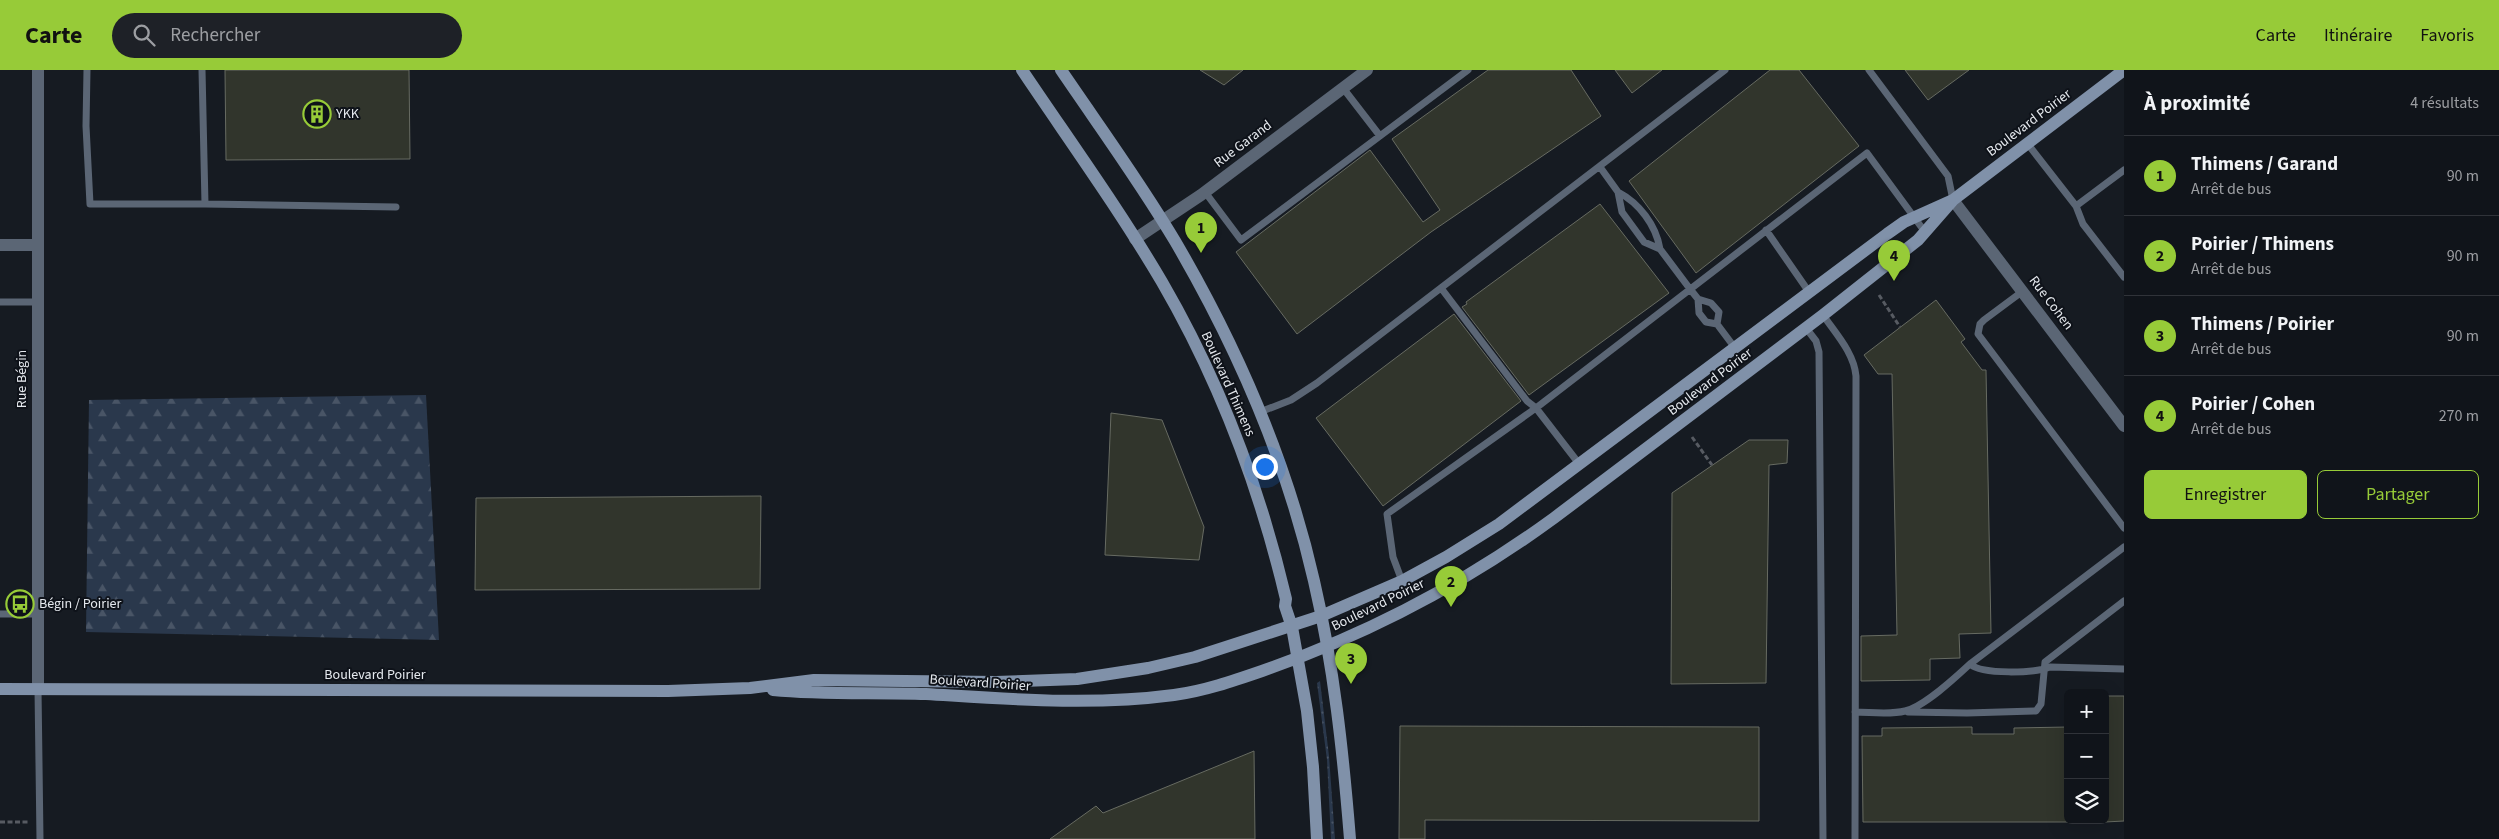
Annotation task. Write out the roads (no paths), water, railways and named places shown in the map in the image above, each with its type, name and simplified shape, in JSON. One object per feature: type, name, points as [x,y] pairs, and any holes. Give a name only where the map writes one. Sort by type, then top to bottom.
[{"type":"street","name":"Rue Bégin","points":[[38,70],[38,689]]},
{"type":"street","name":"Boulevard Thimens","points":[[1022,70],[1135,238],[1192,339],[1237,439],[1274,550],[1286,599],[1284,606],[1292,627],[1311,748],[1317,839]]},
{"type":"street","name":"Boulevard Thimens","points":[[1060,70],[1163,221],[1213,311],[1260,412],[1301,531],[1321,616],[1341,729],[1350,839]]},
{"type":"street","name":"Rue Garand","points":[[1135,238],[1205,192],[1366,70]]},
{"type":"street","name":"Boulevard Poirier","points":[[0,689],[661,692],[750,688],[814,680],[996,682],[1076,679],[1169,664],[1292,627],[1321,616],[1402,581],[1491,530],[1581,465],[1893,230],[1952,200],[2124,70]]},
{"type":"street","name":"Boulevard Poirier","points":[[750,688],[818,694],[920,694],[1046,702],[1106,700],[1191,692],[1231,681],[1297,658],[1422,601],[1517,544],[1823,315],[1926,232],[1952,200]]},
{"type":"street","name":"Rue Cohen","points":[[1952,200],[2124,426]]},
{"type":"street","points":[[0,244],[37,245]]},
{"type":"lane","points":[[87,70],[86,126],[90,204],[396,207]]},
{"type":"lane","points":[[202,70],[205,204]]},
{"type":"lane","points":[[1205,192],[1241,240],[1468,70]]},
{"type":"lane","points":[[1260,412],[1291,400],[1317,383],[1725,70]]},
{"type":"lane","points":[[1869,70],[1948,176],[1952,200]]},
{"type":"lane","points":[[1343,88],[1380,136]]},
{"type":"lane","points":[[2028,143],[2076,206],[2083,224],[2124,277]]},
{"type":"lane","points":[[1402,581],[1393,557],[1387,514],[1536,408],[1866,153],[1926,232]]},
{"type":"lane","points":[[1600,167],[1618,192],[1622,212],[1627,220],[1644,242],[1660,249]]},
{"type":"lane","points":[[2076,206],[2124,170]]},
{"type":"lane","points":[[1618,192],[1633,200],[1657,234],[1660,249],[1698,299],[1711,303],[1719,312],[1717,324]]},
{"type":"lane","points":[[1766,230],[1809,292]]},
{"type":"lane","points":[[1441,288],[1528,401],[1536,408],[1581,465]]},
{"type":"lane","points":[[2023,291],[1984,320],[1980,324],[1978,334],[2124,528]]},
{"type":"lane","points":[[1698,299],[1699,313],[1702,318],[1706,322],[1717,324],[1735,348]]},
{"type":"lane","points":[[0,302],[37,302]]},
{"type":"lane","points":[[1823,315],[1847,349],[1855,368],[1855,839]]},
{"type":"lane","points":[[1806,328],[1816,341],[1819,352],[1822,839]]},
{"type":"lane","points":[[1904,712],[1956,679],[1970,664],[2124,547]]},
{"type":"lane","points":[[1855,712],[1967,713],[2036,711],[2041,704],[2043,670],[2049,657],[2124,601]]},
{"type":"lane","points":[[0,614],[38,614]]},
{"type":"lane","points":[[1970,664],[1980,670],[2043,670],[2050,667],[2124,669]]},
{"type":"lane","points":[[38,689],[40,839]]},
{"type":"place","name":"YKK","points":[[317,114]]},
{"type":"place","name":"Thimens / Garand","points":[[1201,253]]},
{"type":"place","name":"Poirier / Cohen","points":[[1894,281]]},
{"type":"place","name":"Bégin / Poirier","points":[[20,604]]},
{"type":"place","name":"Poirier / Thimens","points":[[1451,607]]},
{"type":"place","name":"Thimens / Poirier","points":[[1351,684]]}]
